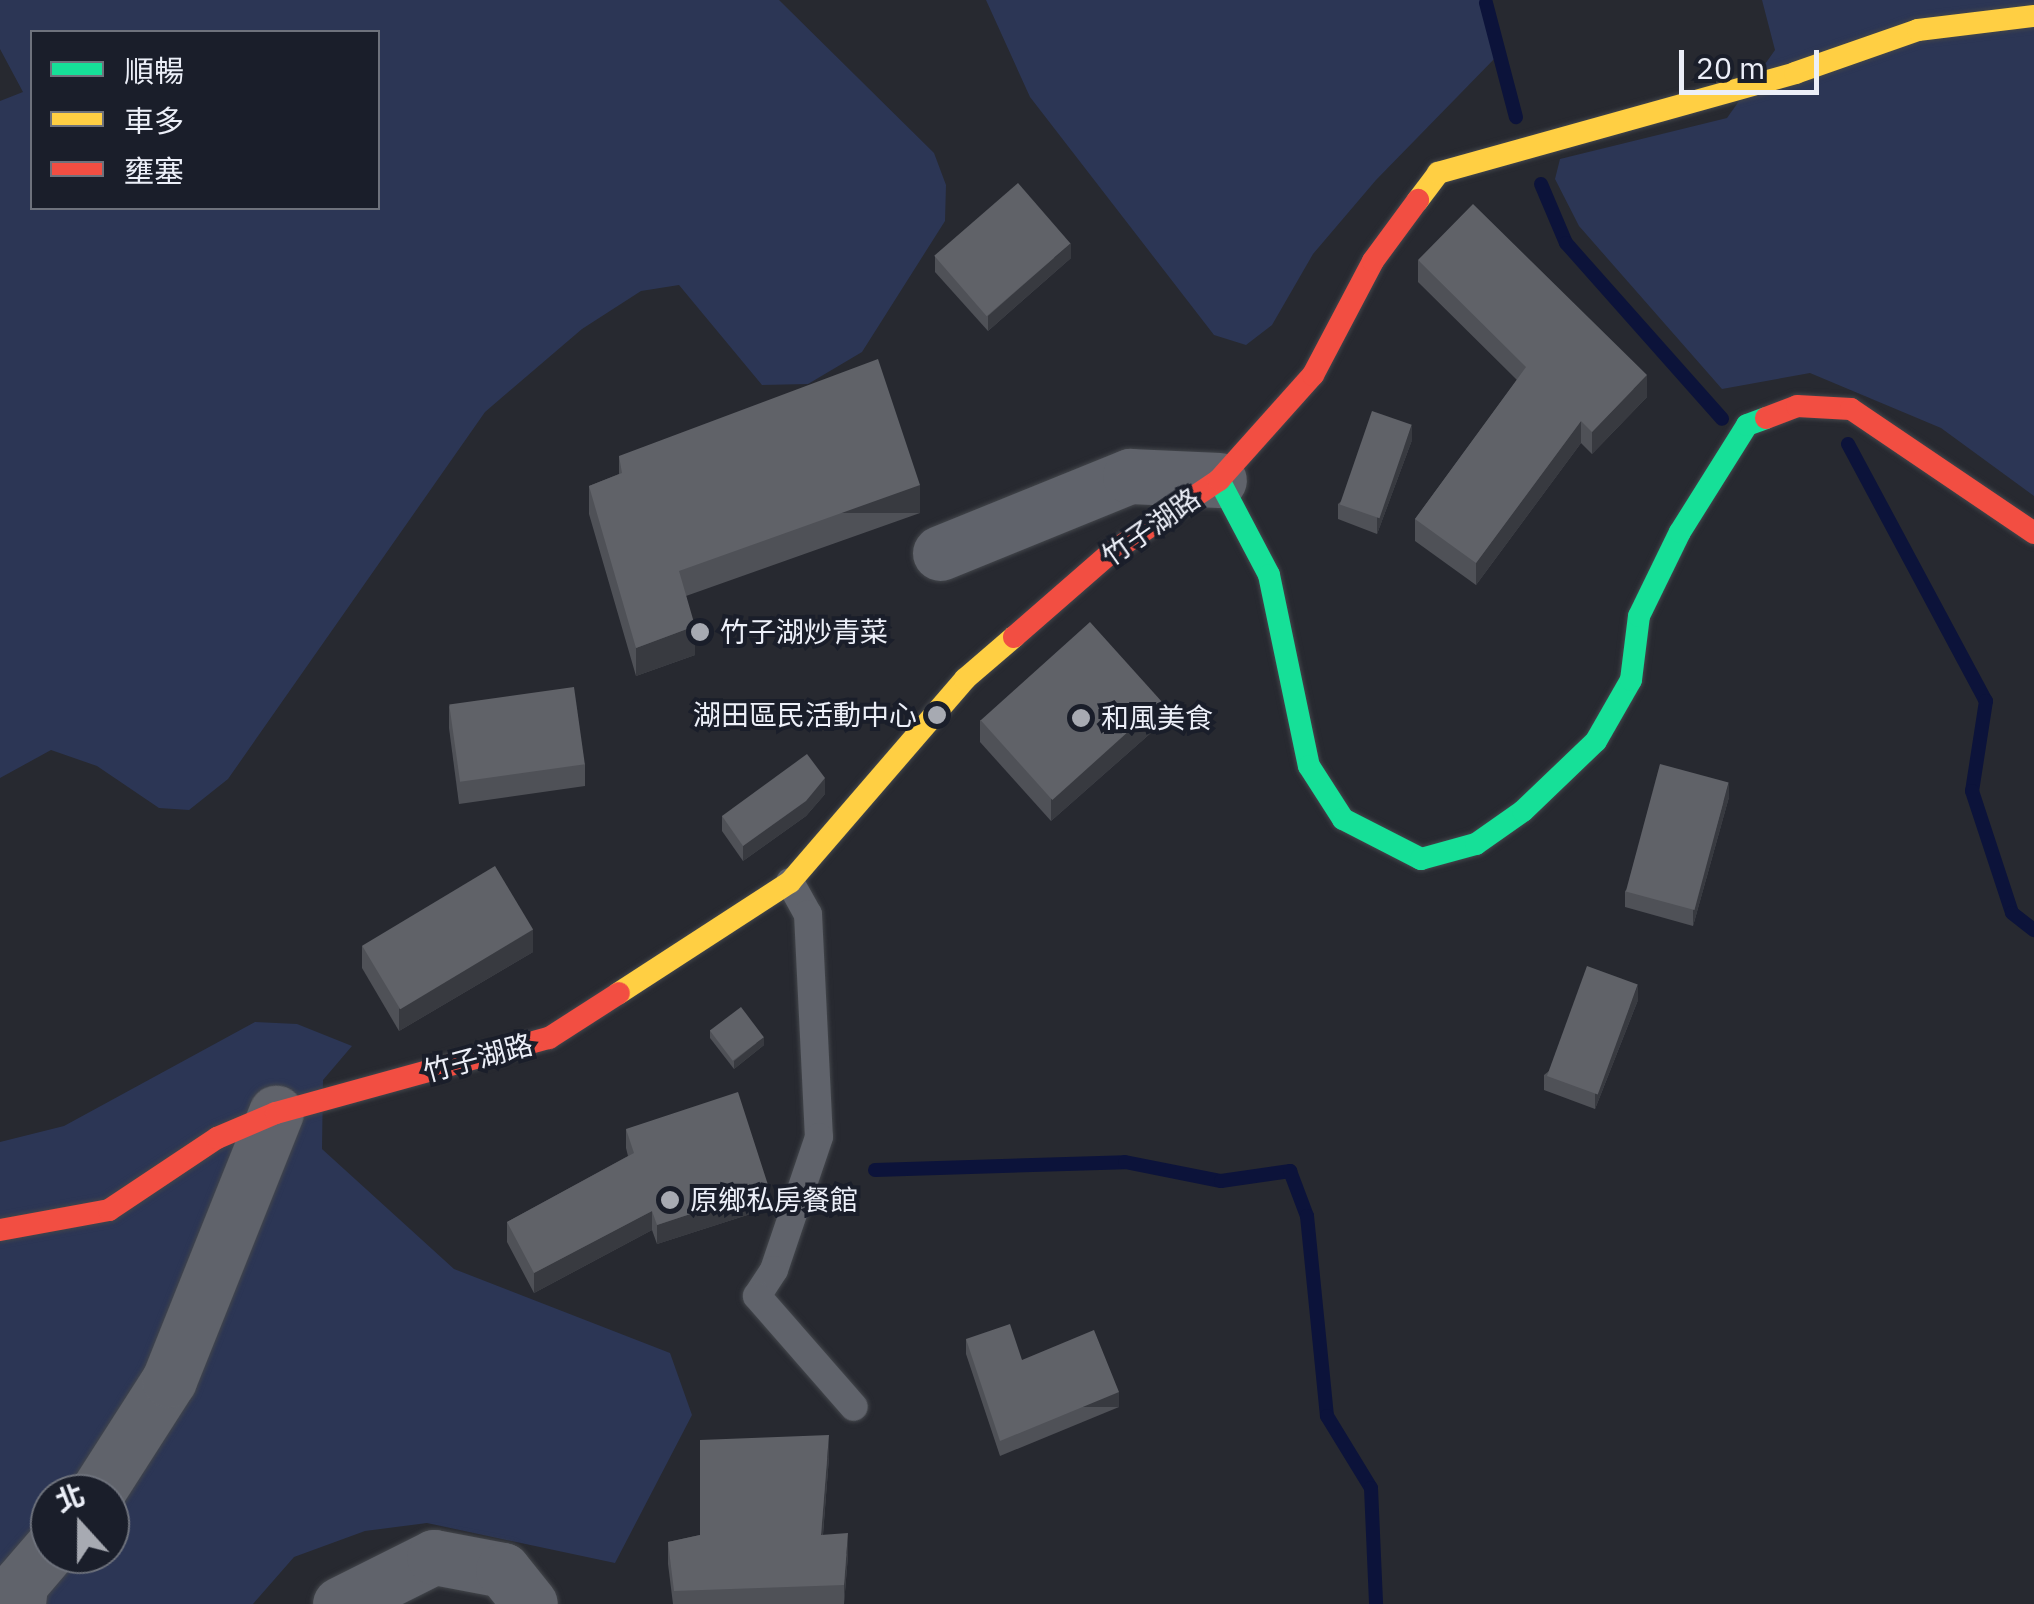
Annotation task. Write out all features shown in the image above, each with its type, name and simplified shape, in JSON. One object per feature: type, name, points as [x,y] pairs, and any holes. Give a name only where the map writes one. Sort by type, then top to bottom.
[{"type":"street","name":"竹子湖路","points":[[0,1230],[110,1210],[217,1138],[276,1114],[549,1038],[790,882],[965,679],[1109,554],[1219,480],[1312,375],[1373,262],[1438,173],[1794,74],[1918,30],[2034,16]]},
{"type":"street","points":[[940,553],[1130,476],[1219,480],[1269,575],[1309,766],[1343,819],[1421,859],[1476,844],[1523,811],[1596,741],[1631,680],[1639,616],[1680,532],[1747,425],[1797,406],[1852,409],[2034,533]]},
{"type":"street","points":[[109,1474],[169,1380],[276,1114]]},
{"type":"street","points":[[340,1604],[434,1557],[503,1570],[530,1604]]},
{"type":"street","points":[[18,1604],[20,1584],[30,1572]]},
{"type":"lane","points":[[790,882],[808,914],[819,1137],[774,1270],[757,1296],[854,1407]]},
{"type":"shaded area","points":[[0,0],[779,0],[934,153],[946,185],[945,221],[862,352],[808,384],[762,385],[679,285],[641,291],[582,329],[485,412],[228,779],[189,810],[159,808],[97,766],[51,750],[0,778],[0,101],[23,92],[0,49]]},
{"type":"shaded area","points":[[986,0],[1480,0],[1499,54],[1376,180],[1313,254],[1272,325],[1246,345],[1214,335],[1030,97]]},
{"type":"shaded area","points":[[1762,0],[2034,0],[2034,496],[1941,428],[1810,373],[1722,389],[1579,226],[1555,179],[1560,159],[1727,118],[1775,50]]},
{"type":"shaded area","points":[[255,1022],[297,1024],[352,1046],[323,1080],[322,1149],[454,1269],[670,1353],[692,1415],[615,1563],[427,1523],[365,1531],[294,1557],[253,1604],[0,1604],[0,1142],[64,1126]]},
{"type":"building","points":[[1018,183],[1070,243],[987,316],[934,256]]},
{"type":"building","points":[[1473,204],[1647,375],[1592,432],[1581,421],[1476,563],[1415,519],[1526,367],[1418,260]]},
{"type":"building","points":[[878,359],[920,485],[679,571],[695,626],[636,648],[589,486],[622,473],[619,456]]},
{"type":"building","points":[[1372,411],[1412,425],[1379,518],[1340,505]]},
{"type":"building","points":[[1090,622],[1162,702],[1052,800],[981,720]]},
{"type":"building","points":[[574,687],[585,764],[460,782],[449,705]]},
{"type":"building","points":[[807,754],[825,778],[806,801],[743,846],[722,816]]},
{"type":"building","points":[[1660,764],[1729,782],[1694,910],[1626,892]]},
{"type":"building","points":[[495,866],[533,929],[400,1009],[362,946]]},
{"type":"building","points":[[1587,966],[1638,984],[1598,1094],[1547,1076]]},
{"type":"building","points":[[741,1007],[764,1037],[733,1061],[710,1030]]},
{"type":"building","points":[[738,1092],[769,1188],[657,1225],[652,1211],[534,1273],[507,1222],[634,1153],[626,1129]]},
{"type":"building","points":[[1010,1324],[1022,1360],[1094,1330],[1119,1392],[1000,1441],[966,1339]]},
{"type":"building","points":[[829,1435],[821,1535],[848,1533],[844,1585],[674,1591],[668,1542],[700,1535],[700,1440]]},
{"type":"waterway","points":[[1486,3],[1516,117]]},
{"type":"waterway","points":[[1541,184],[1566,243],[1722,419]]},
{"type":"waterway","points":[[1848,444],[1986,701],[1972,791],[2012,913],[2034,930]]},
{"type":"waterway","points":[[875,1170],[1125,1162],[1221,1181],[1290,1171],[1307,1216],[1327,1416],[1371,1488],[1376,1604]]},
{"type":"traffic: fast","points":[[1219,480],[1269,575],[1309,766],[1343,819],[1421,859],[1476,844],[1523,811],[1596,741],[1631,680],[1639,616],[1680,532],[1747,425],[1766,418]]},
{"type":"traffic: slow","points":[[1418,200],[1438,173],[1795,73],[1918,30],[2034,16]]},
{"type":"traffic: slow","points":[[619,993],[790,882],[965,679],[1014,637]]},
{"type":"traffic: jam","points":[[1014,637],[1109,554],[1219,480],[1313,375],[1373,261],[1418,200]]},
{"type":"traffic: jam","points":[[1766,418],[1797,406],[1851,409],[2034,533]]},
{"type":"traffic: jam","points":[[0,1230],[109,1210],[217,1138],[276,1113],[549,1038],[619,993]]},
{"type":"place","name":"竹子湖炒青菜","points":[[700,632]]},
{"type":"place","name":"湖田區民活動中心","points":[[937,715]]},
{"type":"place","name":"和風美食","points":[[1081,718]]},
{"type":"place","name":"原鄉私房餐館","points":[[670,1200]]}]
